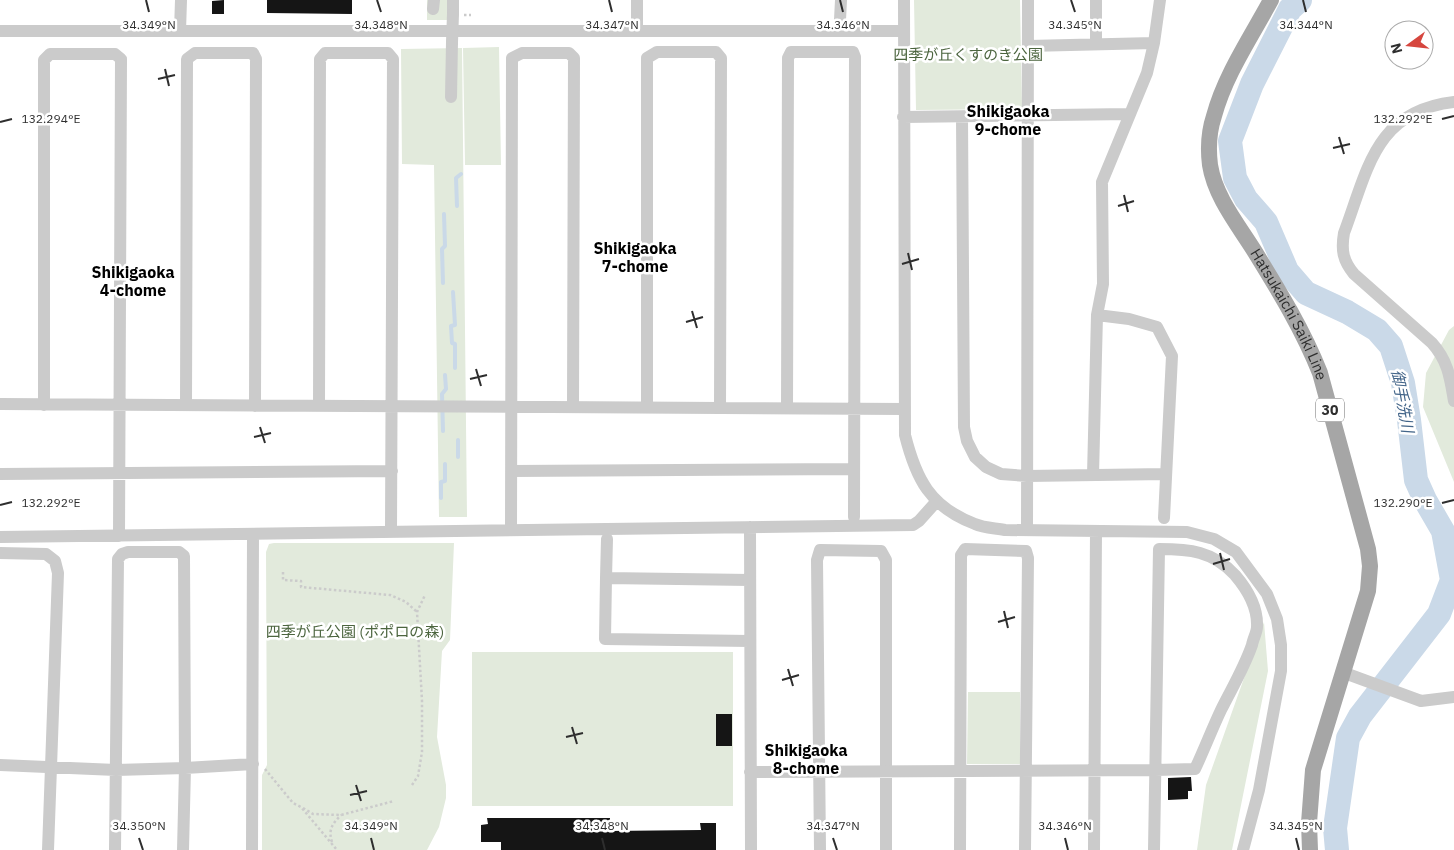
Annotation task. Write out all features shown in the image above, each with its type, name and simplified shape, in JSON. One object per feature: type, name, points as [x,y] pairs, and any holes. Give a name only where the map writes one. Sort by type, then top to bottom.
[{"type":"main road","name":"Hatsukaichi Saiki Line","points":[[1271,0],[1223,90],[1214,116],[1210,137],[1210,166],[1219,194],[1281,294],[1309,345],[1320,373],[1368,549],[1370,566],[1368,591],[1312,770],[1309,823],[1310,850]]},
{"type":"street","points":[[180,31],[181,0]]},
{"type":"street","points":[[451,97],[453,0]]},
{"type":"street","points":[[637,0],[637,31]]},
{"type":"street","points":[[840,20],[841,0]]},
{"type":"street","points":[[904,0],[905,435],[912,461],[922,482],[936,502],[954,515],[976,525],[1005,530],[1187,532],[1214,539],[1236,552],[1267,594],[1277,619],[1281,644],[1281,671],[1259,790],[1243,850]]},
{"type":"street","points":[[1027,530],[1028,0]]},
{"type":"street","points":[[1096,0],[1096,44]]},
{"type":"street","points":[[1093,475],[1097,314],[1103,284],[1102,182],[1146,73],[1154,43],[1160,0]]},
{"type":"street","points":[[0,31],[904,31]]},
{"type":"street","points":[[1028,46],[1154,43]]},
{"type":"street","points":[[647,408],[647,58],[657,52],[716,52],[721,58],[720,408]]},
{"type":"street","points":[[787,408],[788,58],[791,52],[853,52],[854,517]]},
{"type":"street","points":[[186,405],[187,59],[195,53],[253,53],[256,59],[255,406]]},
{"type":"street","points":[[319,406],[320,59],[325,53],[388,53],[393,59],[391,532]]},
{"type":"street","points":[[512,530],[512,58],[522,53],[568,53],[574,58],[573,407]]},
{"type":"street","points":[[44,404],[44,60],[50,54],[116,54],[121,60],[120,536]]},
{"type":"street","points":[[1454,102],[1420,109],[1399,121],[1383,139],[1371,160],[1344,233],[1342,244],[1347,266],[1354,274],[1440,352],[1446,362],[1454,401]]},
{"type":"street","points":[[903,117],[1130,114]]},
{"type":"street","points":[[962,117],[964,428],[967,441],[975,457],[986,467],[1001,474],[1027,476],[1166,474]]},
{"type":"street","points":[[1097,314],[1129,319],[1157,327],[1172,356],[1164,518]]},
{"type":"street","points":[[0,404],[905,409]]},
{"type":"street","points":[[511,471],[854,469]]},
{"type":"street","points":[[0,474],[392,472]]},
{"type":"street","points":[[0,537],[913,525],[920,521],[936,502]]},
{"type":"street","points":[[750,527],[751,850]]},
{"type":"street","points":[[1094,850],[1096,531]]},
{"type":"street","points":[[252,850],[253,534]]},
{"type":"street","points":[[607,539],[605,639],[750,641]]},
{"type":"street","points":[[960,850],[961,555],[965,549],[1026,551],[1028,558],[1025,850]]},
{"type":"street","points":[[750,772],[1156,770],[1195,769],[1221,711],[1245,665],[1257,628],[1256,613],[1252,601],[1242,584],[1229,569],[1218,561],[1194,550],[1159,549],[1156,770],[1154,850]]},
{"type":"street","points":[[820,850],[817,560],[820,550],[881,551],[886,560],[886,850]]},
{"type":"street","points":[[115,850],[118,559],[122,554],[128,552],[179,552],[184,556],[185,768],[183,850]]},
{"type":"street","points":[[0,553],[46,554],[55,561],[58,573],[48,850]]},
{"type":"street","points":[[606,578],[750,580]]},
{"type":"street","points":[[1342,672],[1421,701],[1454,697]]},
{"type":"street","points":[[0,765],[116,770],[253,764]]},
{"type":"path","points":[[283,572],[283,580],[301,580],[301,588],[390,595],[406,602],[417,612]]},
{"type":"path","points":[[412,785],[418,776],[422,752],[422,701],[417,612],[425,595]]},
{"type":"path","points":[[265,770],[293,803],[313,814],[341,815],[394,801]]},
{"type":"path","points":[[301,808],[338,850]]},
{"type":"path","points":[[332,844],[329,834],[332,824],[341,815]]},
{"type":"green space","points":[[427,0],[458,0],[458,20],[427,20]]},
{"type":"green space","name":"四季が丘くすのき公園","points":[[914,0],[1020,0],[1022,109],[916,110]]},
{"type":"green space","points":[[499,47],[501,165],[465,165],[463,48]]},
{"type":"green space","points":[[462,48],[467,517],[439,517],[434,165],[402,164],[401,49]]},
{"type":"green space","points":[[1454,326],[1454,482],[1423,407],[1426,373],[1449,330]]},
{"type":"green space","name":"四季が丘公園 (ポポロの森)","points":[[454,543],[450,640],[442,651],[437,737],[446,785],[446,798],[439,827],[427,850],[262,850],[262,775],[267,765],[266,552],[269,544]]},
{"type":"green space","points":[[1264,622],[1268,671],[1232,850],[1197,850],[1206,785]]},
{"type":"green space","points":[[472,652],[733,652],[733,806],[472,806]]},
{"type":"green space","points":[[968,692],[1020,692],[1020,764],[967,764]]},
{"type":"building","points":[[224,0],[224,14],[212,14],[212,1]]},
{"type":"building","points":[[267,0],[352,0],[352,14],[267,13]]},
{"type":"building","points":[[716,714],[732,714],[732,746],[716,746]]},
{"type":"building","points":[[1191,777],[1192,791],[1188,791],[1188,799],[1168,800],[1168,778]]},
{"type":"building","points":[[487,818],[610,818],[610,831],[701,830],[700,823],[716,823],[716,850],[501,850],[501,842],[481,842],[481,825],[488,824]]},
{"type":"waterway","name":"御手洗川","points":[[1300,0],[1290,9],[1252,84],[1230,141],[1235,178],[1246,199],[1266,222],[1287,271],[1306,293],[1347,312],[1377,330],[1391,346],[1403,383],[1416,480],[1443,531],[1452,580],[1439,614],[1360,716],[1348,738],[1335,828],[1337,850]]},
{"type":"waterway","points":[[457,206],[456,178],[461,174]]},
{"type":"waterway","points":[[443,283],[444,214]]},
{"type":"waterway","points":[[453,292],[455,325],[451,326],[452,343],[455,344],[455,368]]},
{"type":"waterway","points":[[443,431],[442,394],[446,389],[445,375]]},
{"type":"waterway","points":[[458,440],[458,457]]},
{"type":"waterway","points":[[441,498],[441,482],[445,481],[445,464]]},
{"type":"district","name":"Shikigaoka 9-chome","points":[[1008,120]]},
{"type":"district","name":"Shikigaoka 7-chome","points":[[635,257]]},
{"type":"district","name":"Shikigaoka 4-chome","points":[[133,281]]},
{"type":"district","name":"Shikigaoka 8-chome","points":[[806,759]]}]
